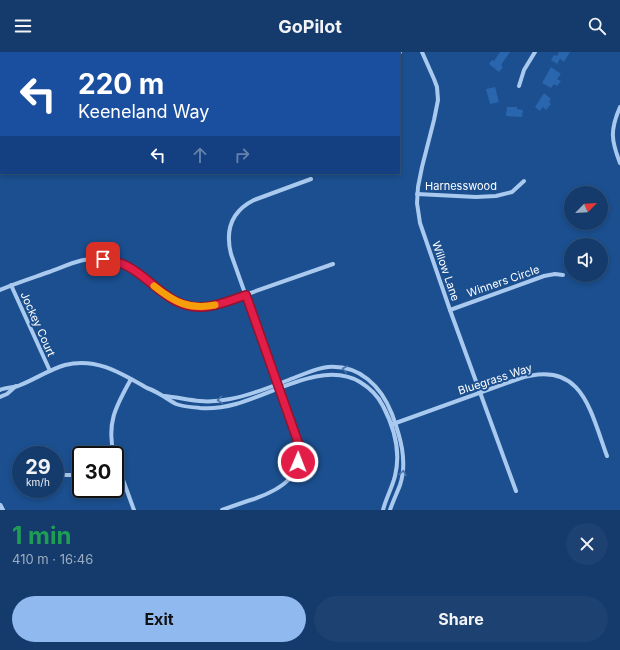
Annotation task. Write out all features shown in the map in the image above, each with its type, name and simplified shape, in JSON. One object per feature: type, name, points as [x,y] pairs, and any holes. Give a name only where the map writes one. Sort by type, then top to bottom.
[{"type":"street","name":"Willow Lane","points":[[422,52],[434,80],[438,100],[420,175],[417,194],[420,223],[516,491]]},
{"type":"street","points":[[519,86],[524,70],[535,52]]},
{"type":"street","points":[[620,107],[615,119],[612,134],[613,143],[620,163]]},
{"type":"street","points":[[225,510],[276,490],[286,483],[295,470],[299,454],[298,442],[229,246],[229,230],[236,215],[244,206],[254,200],[312,179]]},
{"type":"street","name":"Harnesswood","points":[[417,194],[476,197],[496,196],[512,192],[524,181]]},
{"type":"street","points":[[0,290],[79,261],[87,259],[103,259],[126,265],[175,301],[194,307],[207,307],[246,295],[333,264]]},
{"type":"street","name":"Winners Circle","points":[[450,310],[544,276],[551,274],[563,275]]},
{"type":"street","name":"Jockey Court","points":[[11,285],[50,371]]},
{"type":"street","points":[[0,390],[3,388],[16,386],[50,371],[73,364],[101,365],[113,369],[175,403],[201,408],[213,408],[237,404],[320,369],[336,367],[352,370],[363,375],[375,385],[383,395],[390,408],[396,442],[397,463],[394,481],[383,510]]},
{"type":"street","name":"Bluegrass Way","points":[[393,424],[524,377],[538,374],[554,375],[565,379],[578,389],[585,399],[607,456]]},
{"type":"street","points":[[162,396],[200,401],[220,401],[326,375],[342,375],[350,377],[364,384],[376,395],[401,440],[404,469],[400,485],[390,510]]},
{"type":"street","points":[[112,446],[111,435],[113,416],[117,404],[131,379]]},
{"type":"street","points":[[0,397],[7,394],[16,386]]},
{"type":"street","points":[[64,474],[72,475]]},
{"type":"street","points":[[124,483],[134,510]]},
{"type":"street","points":[[0,506],[2,510]]},
{"type":"building","points":[[500,52],[510,52],[501,65],[503,67],[499,72],[489,64],[492,60],[494,61]]},
{"type":"building","points":[[559,52],[570,52],[564,62],[560,59],[557,64],[551,60],[554,55],[557,56]]},
{"type":"building","points":[[551,67],[561,74],[557,79],[561,81],[557,86],[554,84],[551,88],[542,83]]},
{"type":"building","points":[[495,87],[499,102],[490,104],[486,89]]},
{"type":"building","points":[[544,93],[551,99],[549,102],[551,104],[546,110],[543,107],[540,111],[535,107]]},
{"type":"building","points":[[507,107],[517,107],[517,109],[523,110],[522,117],[506,116]]},
{"type":"slow traffic","points":[[154,286],[165,295],[179,303],[194,307],[215,305]]},
{"type":"route","points":[[103,259],[126,265],[165,295],[179,303],[186,305],[194,307],[207,307],[246,295],[298,442],[298,462]]}]
